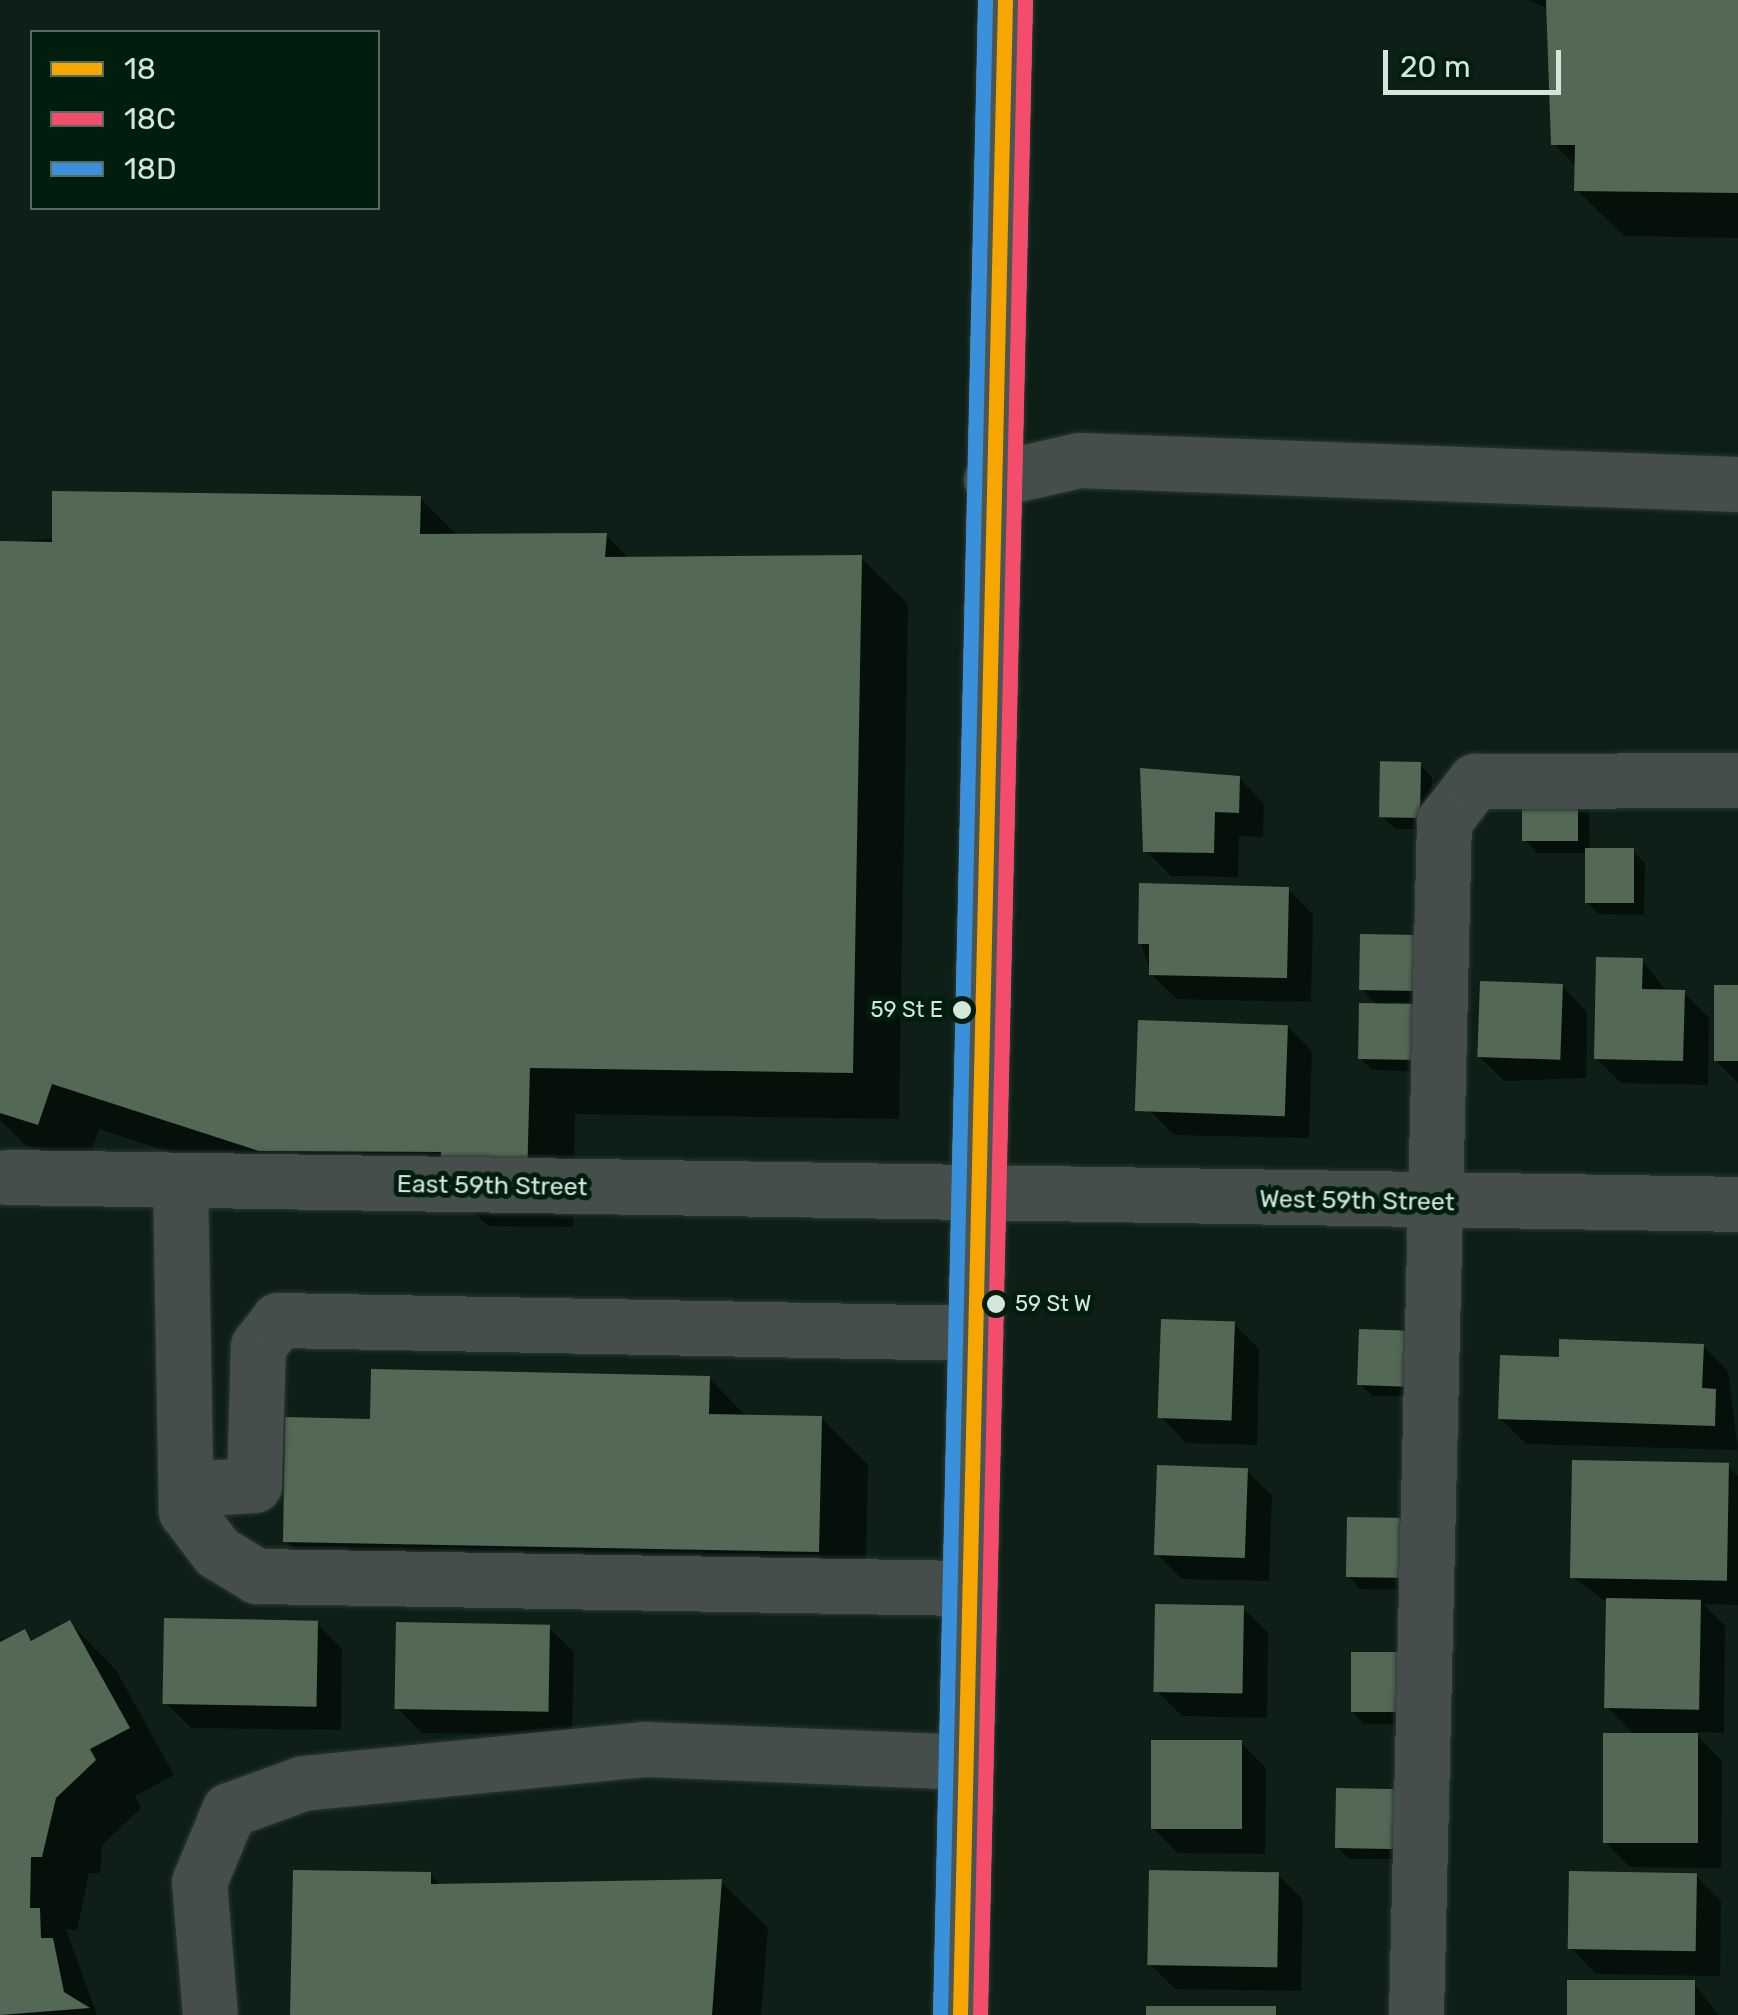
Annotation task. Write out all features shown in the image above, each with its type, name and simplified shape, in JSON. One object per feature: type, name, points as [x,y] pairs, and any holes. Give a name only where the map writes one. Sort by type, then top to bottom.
[{"type":"main road","points":[[960,2015],[991,480],[1005,0]]},
{"type":"street","points":[[991,480],[1079,460],[1738,484]]},
{"type":"street","points":[[1416,2015],[1440,852],[1457,800],[1474,781],[1738,780]]},
{"type":"street","name":"East 59th Street","points":[[7,1177],[976,1196]]},
{"type":"street","points":[[180,1180],[186,1510],[217,1552],[257,1576],[969,1588]]},
{"type":"street","name":"West 59th Street","points":[[976,1196],[1738,1204]]},
{"type":"street","points":[[186,1489],[254,1485],[258,1346],[278,1320],[976,1333]]},
{"type":"street","points":[[210,2015],[200,1882],[229,1810],[304,1784],[645,1749],[964,1762]]},
{"type":"building","points":[[1546,0],[1738,0],[1738,193],[1574,191],[1575,145],[1551,145]]},
{"type":"building","points":[[52,491],[421,496],[420,534],[607,533],[605,557],[862,555],[853,1073],[530,1068],[527,1181],[439,1180],[441,1152],[259,1151],[52,1084],[38,1125],[0,1113],[0,541],[52,542]]},
{"type":"building","points":[[1380,761],[1421,762],[1420,818],[1379,817]]},
{"type":"building","points":[[1140,768],[1240,776],[1239,813],[1215,812],[1214,853],[1143,852]]},
{"type":"building","points":[[1522,795],[1578,795],[1578,841],[1522,841]]},
{"type":"building","points":[[1585,848],[1634,848],[1634,903],[1585,903]]},
{"type":"building","points":[[1139,883],[1289,887],[1287,978],[1149,975],[1149,944],[1138,944]]},
{"type":"building","points":[[1360,934],[1418,935],[1417,991],[1359,990]]},
{"type":"building","points":[[1596,957],[1643,958],[1642,989],[1685,990],[1683,1061],[1594,1059]]},
{"type":"building","points":[[1480,981],[1563,984],[1560,1060],[1477,1057]]},
{"type":"building","points":[[1714,985],[1738,985],[1738,1061],[1714,1061]]},
{"type":"building","points":[[1359,1003],[1418,1004],[1417,1060],[1358,1059]]},
{"type":"building","points":[[1138,1020],[1288,1025],[1285,1116],[1135,1111]]},
{"type":"building","points":[[1161,1319],[1235,1322],[1231,1421],[1158,1418]]},
{"type":"building","points":[[1359,1329],[1417,1331],[1415,1387],[1357,1385]]},
{"type":"building","points":[[1559,1339],[1704,1344],[1702,1388],[1716,1389],[1715,1426],[1498,1419],[1500,1355],[1559,1357]]},
{"type":"building","points":[[371,1369],[710,1376],[709,1414],[822,1416],[819,1552],[283,1542],[285,1417],[370,1419]]},
{"type":"building","points":[[1572,1460],[1729,1463],[1727,1581],[1570,1578]]},
{"type":"building","points":[[1157,1465],[1248,1468],[1245,1558],[1154,1555]]},
{"type":"building","points":[[1347,1517],[1410,1518],[1409,1578],[1346,1577]]},
{"type":"building","points":[[1606,1598],[1701,1600],[1699,1710],[1604,1708]]},
{"type":"building","points":[[1155,1604],[1244,1606],[1242,1694],[1153,1692]]},
{"type":"building","points":[[164,1618],[318,1621],[316,1707],[162,1704]]},
{"type":"building","points":[[70,1620],[130,1728],[90,1749],[96,1760],[56,1798],[42,1857],[31,1857],[30,1908],[40,1908],[41,1938],[53,1938],[64,1992],[90,2008],[0,2015],[0,1642],[25,1629],[31,1641]]},
{"type":"building","points":[[396,1622],[550,1625],[548,1712],[394,1709]]},
{"type":"building","points":[[1351,1652],[1407,1652],[1407,1712],[1351,1712]]},
{"type":"building","points":[[1603,1733],[1698,1733],[1698,1843],[1603,1843]]},
{"type":"building","points":[[1151,1740],[1242,1740],[1242,1829],[1151,1829]]},
{"type":"building","points":[[1336,1788],[1405,1789],[1404,1849],[1335,1848]]},
{"type":"building","points":[[293,1870],[431,1872],[431,1884],[722,1879],[712,2015],[290,2015]]},
{"type":"building","points":[[1149,1870],[1279,1872],[1277,1967],[1147,1965]]},
{"type":"building","points":[[1569,1871],[1697,1873],[1696,1951],[1568,1949]]},
{"type":"building","points":[[1567,1980],[1695,1980],[1695,2015],[1567,2015]]},
{"type":"building","points":[[1146,2006],[1276,2006],[1276,2015],[1146,2015]]},
{"type":"transit line","name":"18D","points":[[940,2015],[985,0]]},
{"type":"transit line","name":"18","points":[[960,2015],[1005,0]]},
{"type":"transit line","name":"18C","points":[[980,2015],[1025,0]]},
{"type":"place","name":"59 St E","points":[[962,1010]]},
{"type":"place","name":"59 St W","points":[[996,1304]]}]
